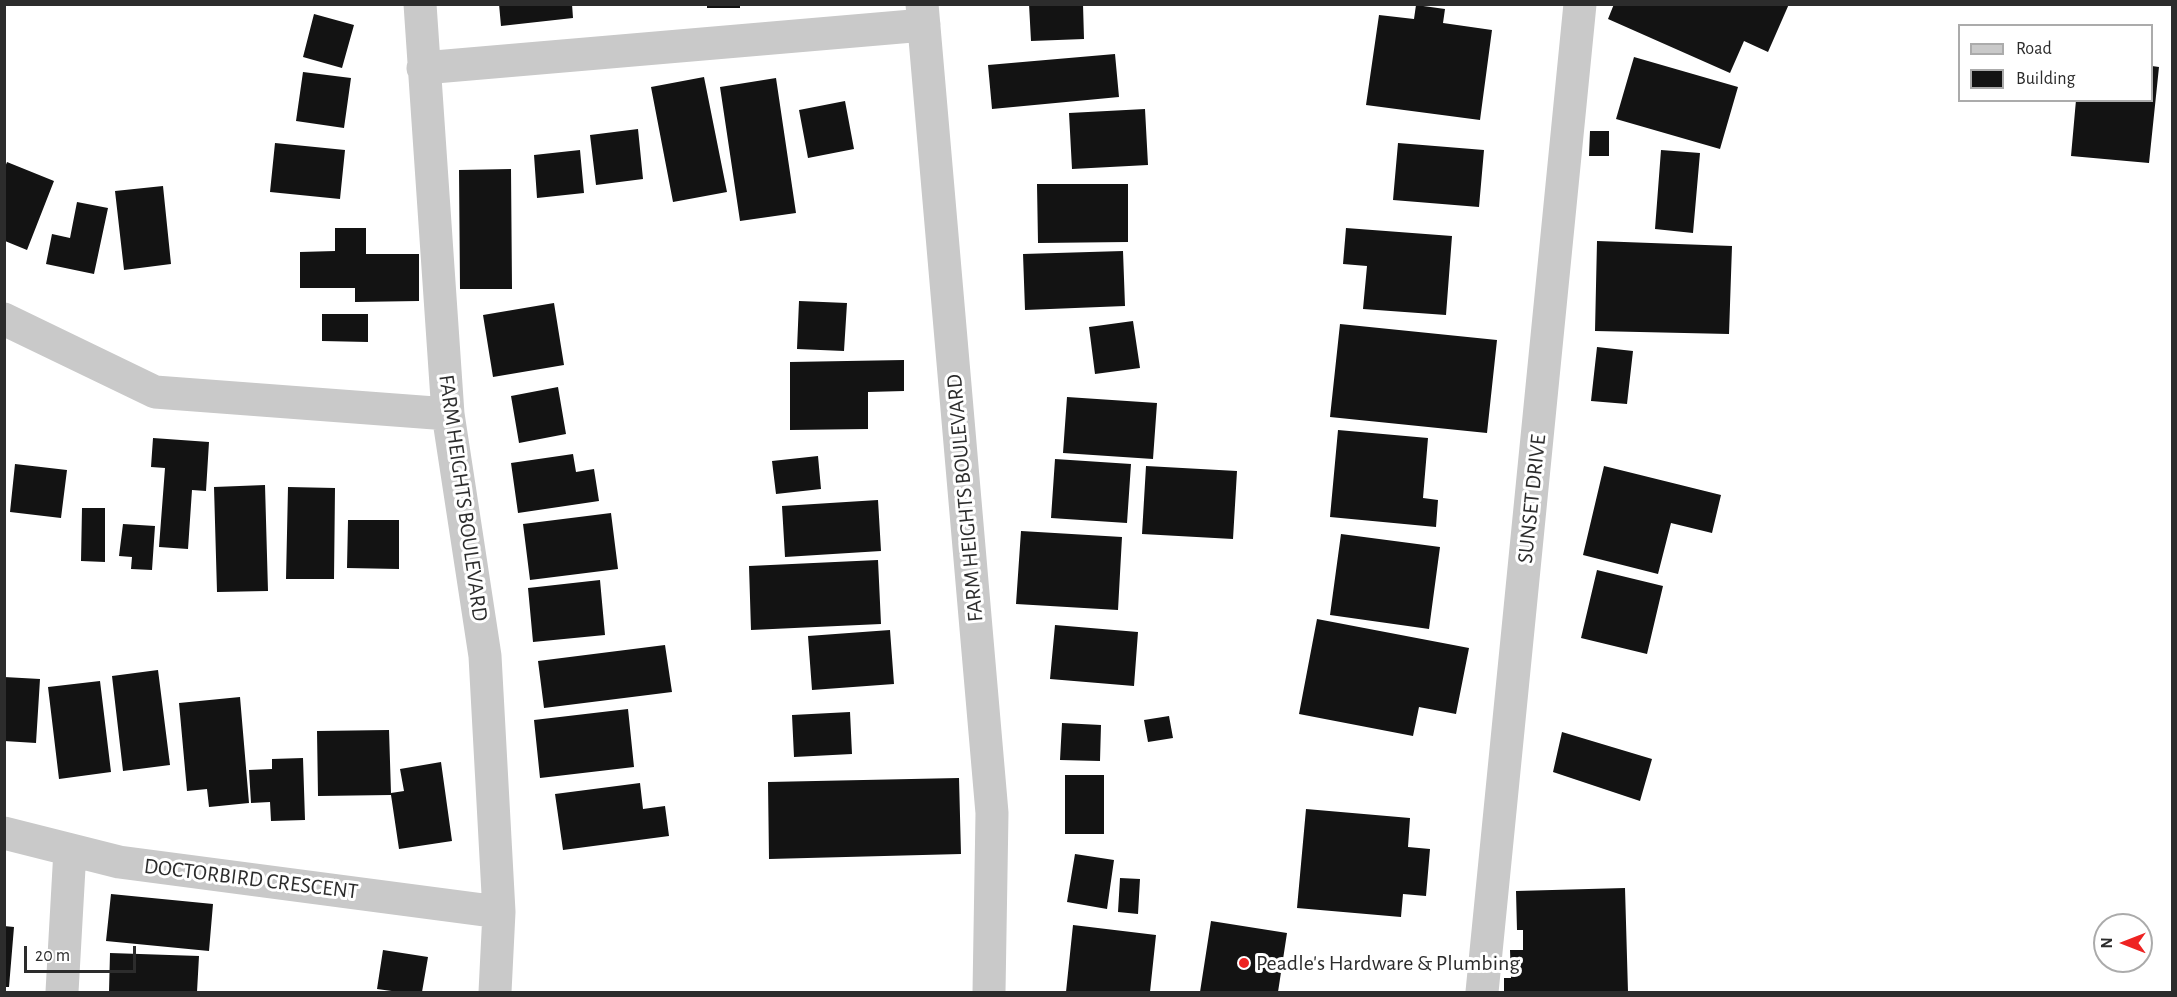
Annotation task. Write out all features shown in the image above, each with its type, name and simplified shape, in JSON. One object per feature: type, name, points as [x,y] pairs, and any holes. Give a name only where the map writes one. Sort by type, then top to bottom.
[{"type":"street","name":"FARM HEIGHTS BOULEVARD","points":[[420,4],[448,414],[485,656],[500,912],[495,993]]},
{"type":"street","name":"SUNSET DRIVE","points":[[1482,993],[1580,4]]},
{"type":"street","name":"FARM HEIGHTS BOULEVARD","points":[[923,15],[992,813],[989,993]]},
{"type":"street","points":[[423,68],[923,15]]},
{"type":"street","points":[[4,319],[155,392],[448,414]]},
{"type":"street","name":"DOCTORBIRD CRESCENT","points":[[4,833],[119,862],[500,912]]},
{"type":"street","points":[[62,993],[70,850]]},
{"type":"building","points":[[499,4],[572,4],[573,18],[501,26]]},
{"type":"building","points":[[707,4],[740,4],[740,8],[707,8]]},
{"type":"building","points":[[1029,4],[1083,4],[1084,39],[1031,41]]},
{"type":"building","points":[[1614,4],[1789,4],[1768,52],[1744,41],[1730,73],[1608,19]]},
{"type":"building","points":[[1416,5],[1445,9],[1443,23],[1492,30],[1480,120],[1366,105],[1379,15],[1414,19]]},
{"type":"building","points":[[314,14],[354,25],[342,68],[303,57]]},
{"type":"building","points":[[1115,54],[1119,97],[992,109],[988,65]]},
{"type":"building","points":[[1634,57],[1738,87],[1720,149],[1616,119]]},
{"type":"building","points":[[2153,66],[2159,67],[2149,163],[2071,156],[2076,102],[2153,102]]},
{"type":"building","points":[[303,72],[351,78],[344,128],[296,121]]},
{"type":"building","points":[[704,77],[727,192],[673,202],[651,87]]},
{"type":"building","points":[[776,78],[796,213],[740,221],[720,87]]},
{"type":"building","points":[[845,101],[854,149],[808,158],[799,110]]},
{"type":"building","points":[[1145,109],[1148,165],[1072,169],[1069,113]]},
{"type":"building","points":[[638,129],[643,179],[596,185],[590,135]]},
{"type":"building","points":[[1590,131],[1609,131],[1609,156],[1589,156]]},
{"type":"building","points":[[275,143],[345,150],[340,199],[270,192]]},
{"type":"building","points":[[1398,143],[1484,150],[1479,207],[1393,200]]},
{"type":"building","points":[[580,150],[584,193],[537,198],[534,155]]},
{"type":"building","points":[[1661,150],[1700,153],[1693,233],[1655,229]]},
{"type":"building","points":[[7,162],[54,181],[27,250],[5,241],[5,167]]},
{"type":"building","points":[[511,169],[512,289],[460,289],[459,170]]},
{"type":"building","points":[[1037,184],[1128,184],[1128,242],[1038,243]]},
{"type":"building","points":[[163,186],[171,264],[124,270],[115,191]]},
{"type":"building","points":[[77,202],[108,208],[94,274],[46,264],[52,234],[70,238]]},
{"type":"building","points":[[335,228],[366,228],[366,254],[419,254],[419,301],[355,302],[355,288],[300,288],[300,252],[335,251]]},
{"type":"building","points":[[1346,228],[1452,236],[1446,315],[1363,309],[1367,266],[1343,264]]},
{"type":"building","points":[[1597,241],[1732,246],[1729,334],[1595,331]]},
{"type":"building","points":[[1123,251],[1125,306],[1025,310],[1023,254]]},
{"type":"building","points":[[799,301],[847,303],[844,351],[797,349]]},
{"type":"building","points":[[554,303],[564,365],[493,377],[483,315]]},
{"type":"building","points":[[322,314],[368,314],[368,342],[322,341]]},
{"type":"building","points":[[1133,321],[1140,368],[1095,374],[1089,327]]},
{"type":"building","points":[[1340,324],[1497,340],[1487,433],[1330,417]]},
{"type":"building","points":[[1597,347],[1633,351],[1627,404],[1591,401]]},
{"type":"building","points":[[904,360],[904,391],[868,392],[868,429],[790,430],[790,362]]},
{"type":"building","points":[[558,387],[566,434],[519,443],[511,396]]},
{"type":"building","points":[[1067,397],[1157,403],[1153,459],[1063,453]]},
{"type":"building","points":[[1338,430],[1428,438],[1423,498],[1438,500],[1436,527],[1330,517]]},
{"type":"building","points":[[153,438],[209,442],[206,491],[192,490],[188,549],[159,547],[165,468],[151,467]]},
{"type":"building","points":[[573,454],[576,472],[594,469],[599,501],[518,513],[511,463]]},
{"type":"building","points":[[818,456],[821,489],[776,494],[772,461]]},
{"type":"building","points":[[1055,459],[1131,464],[1127,523],[1051,518]]},
{"type":"building","points":[[15,464],[67,470],[61,518],[10,512]]},
{"type":"building","points":[[1146,466],[1237,471],[1233,539],[1142,534]]},
{"type":"building","points":[[1604,466],[1721,495],[1712,533],[1671,523],[1658,574],[1583,555]]},
{"type":"building","points":[[265,485],[268,591],[217,592],[214,487]]},
{"type":"building","points":[[288,487],[335,488],[334,579],[286,579]]},
{"type":"building","points":[[878,500],[881,551],[785,557],[782,506]]},
{"type":"building","points":[[82,508],[105,508],[105,562],[81,561]]},
{"type":"building","points":[[611,513],[618,569],[530,580],[523,524]]},
{"type":"building","points":[[348,520],[399,520],[399,569],[347,568]]},
{"type":"building","points":[[123,524],[155,526],[152,570],[131,569],[132,557],[119,556]]},
{"type":"building","points":[[1021,531],[1122,537],[1118,610],[1016,604]]},
{"type":"building","points":[[1341,534],[1440,547],[1429,629],[1330,615]]},
{"type":"building","points":[[878,560],[881,624],[751,630],[749,566]]},
{"type":"building","points":[[1597,570],[1663,586],[1647,654],[1581,638]]},
{"type":"building","points":[[600,580],[605,635],[533,642],[528,588]]},
{"type":"building","points":[[1317,619],[1469,648],[1456,714],[1419,707],[1413,736],[1299,714]]},
{"type":"building","points":[[1055,625],[1138,632],[1134,686],[1050,679]]},
{"type":"building","points":[[890,630],[894,684],[812,690],[808,636]]},
{"type":"building","points":[[665,645],[672,692],[544,708],[538,661]]},
{"type":"building","points":[[158,670],[170,765],[123,771],[112,676]]},
{"type":"building","points":[[4,677],[40,679],[36,743],[4,741]]},
{"type":"building","points":[[100,681],[111,772],[59,779],[48,687]]},
{"type":"building","points":[[240,697],[249,803],[209,807],[207,789],[187,791],[179,703]]},
{"type":"building","points":[[628,709],[634,767],[540,778],[534,720]]},
{"type":"building","points":[[850,712],[852,754],[794,757],[792,715]]},
{"type":"building","points":[[1169,716],[1173,738],[1148,742],[1144,720]]},
{"type":"building","points":[[1062,723],[1101,725],[1100,761],[1060,760]]},
{"type":"building","points":[[389,730],[391,793],[404,791],[400,769],[441,762],[452,841],[399,849],[391,795],[318,796],[317,731]]},
{"type":"building","points":[[1562,732],[1652,759],[1640,801],[1553,772]]},
{"type":"building","points":[[303,758],[305,820],[271,821],[270,802],[251,803],[249,770],[272,769],[272,759]]},
{"type":"building","points":[[1065,775],[1104,775],[1104,834],[1065,834]]},
{"type":"building","points":[[959,778],[961,854],[769,859],[768,782]]},
{"type":"building","points":[[640,783],[643,809],[665,806],[669,836],[563,850],[555,794]]},
{"type":"building","points":[[1306,809],[1410,818],[1408,847],[1430,849],[1426,896],[1403,894],[1401,917],[1297,908]]},
{"type":"building","points":[[1075,854],[1114,860],[1107,909],[1067,902]]},
{"type":"building","points":[[1120,878],[1140,879],[1138,914],[1118,912]]},
{"type":"building","points":[[1625,888],[1628,992],[1504,992],[1504,978],[1511,978],[1510,950],[1523,950],[1523,930],[1517,930],[1516,891]]},
{"type":"building","points":[[111,894],[213,904],[209,951],[106,941]]},
{"type":"building","name":"Peadle's Hardware & Plumbing","points":[[1211,921],[1287,933],[1278,992],[1200,992]]},
{"type":"building","points":[[1073,925],[1156,935],[1150,992],[1066,992]]},
{"type":"building","points":[[4,926],[14,927],[9,987],[4,987]]},
{"type":"building","points":[[383,950],[428,957],[422,992],[377,989]]},
{"type":"building","points":[[110,953],[199,956],[197,992],[109,992]]},
{"type":"place","name":"Peadle's Hardware & Plumbing","points":[[1244,963]]}]
